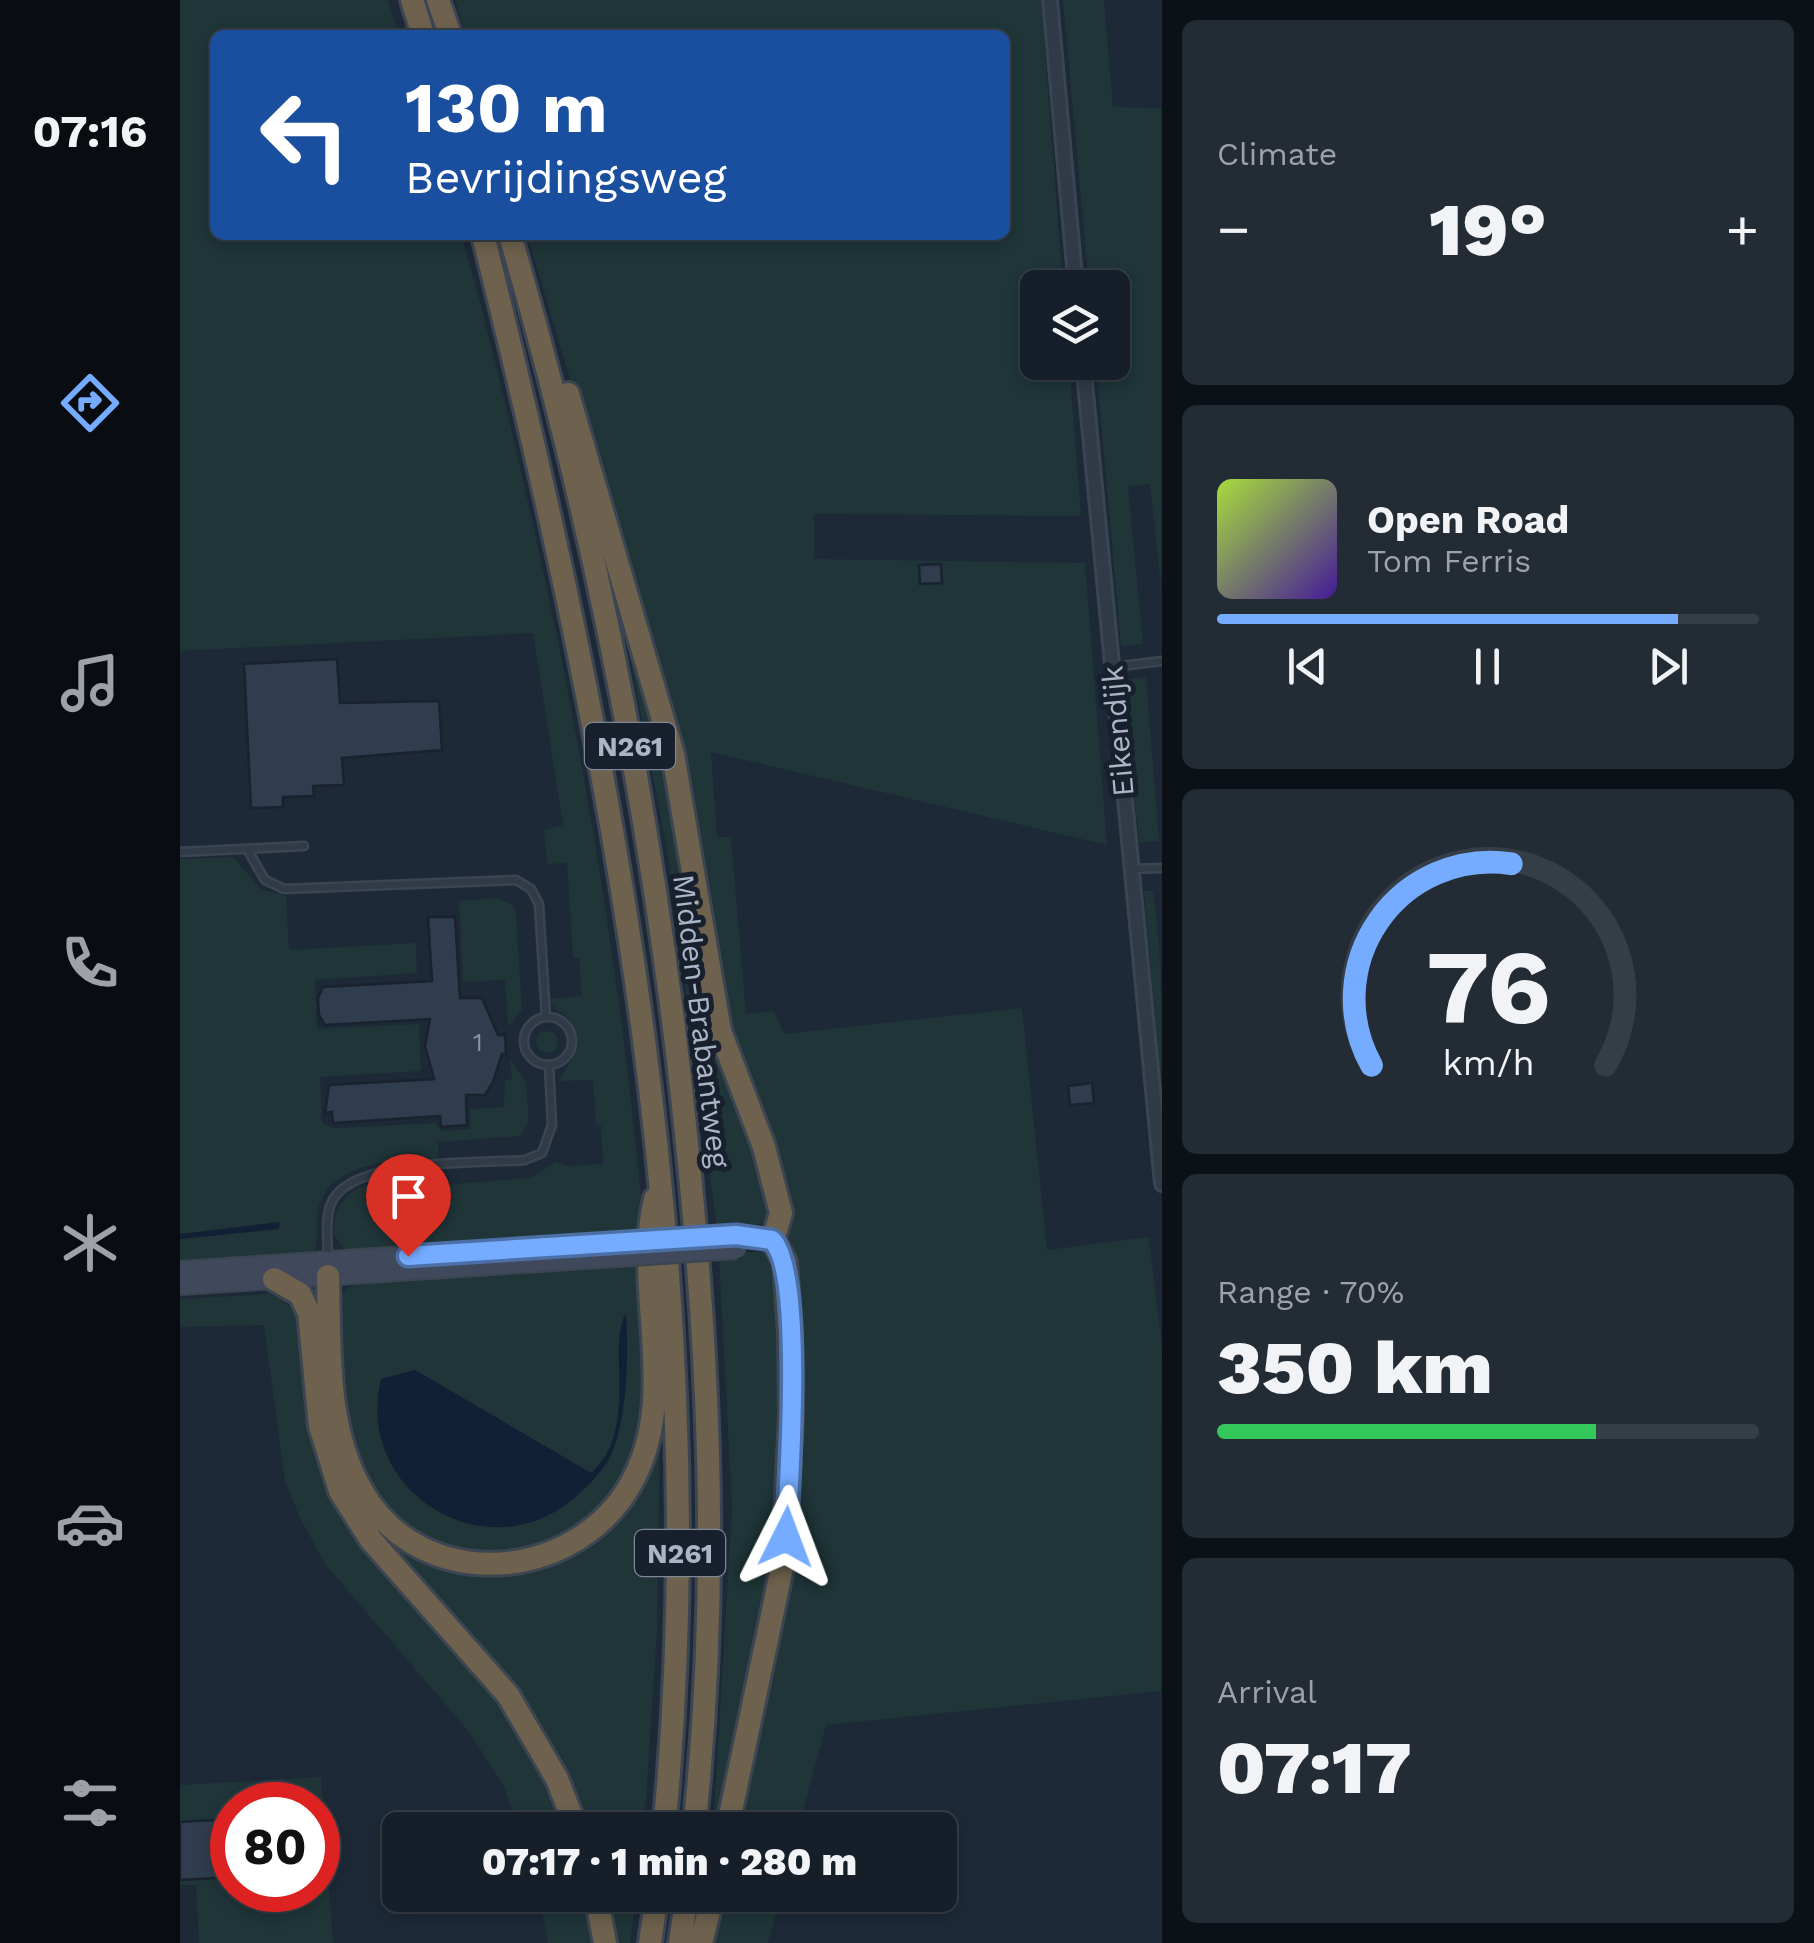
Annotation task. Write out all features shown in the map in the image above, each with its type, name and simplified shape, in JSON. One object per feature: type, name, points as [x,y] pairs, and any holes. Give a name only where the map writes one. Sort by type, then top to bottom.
[{"type":"highway","points":[[412,0],[422,30]]},
{"type":"highway","points":[[438,0],[448,30]]},
{"type":"highway","name":"Midden-Brabantweg","points":[[484,240],[568,591],[602,762],[629,926],[660,1176],[678,1420],[680,1557],[665,1812]]},
{"type":"highway","name":"Midden-Brabantweg","points":[[511,240],[598,587],[662,925],[690,1170],[710,1423],[712,1559],[695,1812]]},
{"type":"highway","name":"N261","points":[[523,279],[567,391],[674,754],[720,1031],[764,1147],[781,1213],[772,1240],[786,1262],[792,1414],[784,1558],[731,1812]]},
{"type":"highway","name":"N261","points":[[328,1269],[330,1356],[338,1427],[362,1492],[394,1530],[444,1558],[472,1564],[533,1560],[561,1551],[589,1533],[626,1495],[638,1472],[651,1423],[648,1230],[660,1176]]},
{"type":"highway","points":[[274,1279],[300,1294],[309,1314],[320,1426],[340,1491],[371,1540],[508,1695],[557,1779],[570,1812]]},
{"type":"highway","points":[[599,1912],[605,1943]]},
{"type":"highway","points":[[650,1943],[655,1912]]},
{"type":"highway","points":[[680,1943],[685,1912]]},
{"type":"highway","points":[[702,1943],[709,1912]]},
{"type":"main road","points":[[180,1271],[328,1269],[772,1240]]},
{"type":"main road","points":[[180,1285],[274,1279],[328,1269]]},
{"type":"street","points":[[1050,0],[1074,270]]},
{"type":"street","name":"Eikendijk","points":[[1085,380],[1130,869],[1157,1099],[1162,1184]]},
{"type":"lane","points":[[1112,668],[1162,661]]},
{"type":"lane","points":[[180,852],[304,846]]},
{"type":"lane","points":[[248,849],[265,880],[284,889],[516,880],[531,889],[539,904],[546,1017]]},
{"type":"lane","points":[[1130,869],[1162,868]]},
{"type":"lane","points":[[546,1017],[560,1021],[571,1040],[568,1054],[549,1065],[535,1061],[524,1043],[527,1028],[546,1017]]},
{"type":"lane","points":[[328,1269],[329,1208],[344,1187],[359,1178],[407,1168],[525,1160],[542,1153],[552,1125],[549,1065]]},
{"type":"green space","points":[[180,0],[388,0],[397,30],[210,30],[210,240],[462,240],[509,419],[570,703],[614,965],[644,1229],[346,1251],[334,1235],[343,1201],[370,1183],[387,1178],[439,1171],[440,1185],[531,1178],[556,1162],[567,1166],[603,1164],[593,1080],[559,1081],[576,1049],[577,1033],[550,999],[582,996],[579,958],[573,958],[567,863],[547,864],[544,830],[563,825],[533,633],[180,651]]},
{"type":"green space","points":[[455,0],[1041,0],[1062,270],[1020,270],[1020,380],[1070,380],[1081,516],[814,514],[814,559],[1085,563],[1107,845],[711,752],[717,837],[731,837],[746,1014],[774,1011],[784,1034],[1022,1008],[1047,1250],[1149,1237],[1162,1348],[1161,1691],[826,1725],[803,1812],[736,1812],[770,1663],[789,1246],[785,1210],[744,1086],[614,525],[528,240],[1010,240],[1010,30],[464,30]]},
{"type":"green space","points":[[1063,0],[1104,0],[1113,107],[1161,108],[1161,587],[1150,484],[1128,486],[1143,644],[1121,646],[1098,380],[1130,380],[1130,270],[1087,270]]},
{"type":"green space","points":[[610,554],[639,643],[688,874],[772,1198],[768,1223],[717,1229],[668,855]]},
{"type":"green space","points":[[1146,677],[1159,841],[1139,843],[1124,680]]},
{"type":"green space","points":[[233,857],[261,889],[286,896],[289,950],[416,943],[417,973],[315,980],[317,1029],[419,1024],[421,1071],[320,1077],[322,1123],[334,1128],[436,1123],[441,1131],[470,1129],[470,1109],[504,1107],[505,1080],[512,1079],[510,1059],[526,1082],[529,1123],[520,1136],[438,1142],[438,1159],[385,1163],[350,1172],[325,1194],[318,1211],[317,1241],[311,1256],[180,1267],[180,1239],[278,1229],[281,1225],[180,1234],[180,859]]},
{"type":"green space","points":[[1144,891],[1153,891],[1158,937],[1161,1083]]},
{"type":"green space","points":[[498,898],[514,906],[516,915],[522,1010],[508,1027],[505,980],[463,982],[459,901]]},
{"type":"green space","points":[[547,1031],[555,1034],[555,1050],[547,1053],[539,1050],[536,1042],[539,1034]]},
{"type":"green space","points":[[769,1251],[779,1263],[783,1514],[725,1812],[714,1812],[732,1509],[719,1254]]},
{"type":"green space","points":[[646,1265],[645,1422],[632,1468],[608,1507],[534,1554],[447,1550],[406,1530],[366,1483],[343,1408],[336,1306],[347,1288],[370,1279]],"holes":[[[625,1313],[626,1385],[620,1426],[606,1464],[586,1487],[415,1370],[591,1473],[605,1457],[618,1419]]]},
{"type":"green space","points":[[269,1294],[283,1299],[299,1316],[318,1451],[526,1735],[561,1812],[513,1812],[504,1787],[470,1733],[325,1564],[285,1481],[264,1325],[180,1327],[180,1299]]},
{"type":"green space","points":[[660,1420],[657,1631],[645,1812],[576,1812],[569,1793],[379,1541],[352,1486],[442,1563],[592,1540]]},
{"type":"green space","points":[[321,1777],[321,1782],[233,1782]]},
{"type":"green space","points":[[210,1783],[210,1912],[331,1912],[333,1943],[199,1943],[196,1885],[180,1885],[180,1785]]},
{"type":"green space","points":[[542,1912],[592,1912],[597,1943],[548,1943]]},
{"type":"green space","points":[[605,1912],[634,1912],[630,1943],[611,1943]]},
{"type":"green space","points":[[714,1912],[776,1912],[768,1943],[707,1943]]},
{"type":"water","points":[[280,1222],[278,1229],[180,1239],[180,1234]]},
{"type":"water","points":[[626,1314],[626,1384],[617,1437],[606,1464],[579,1494],[544,1517],[507,1527],[470,1524],[436,1510],[408,1488],[388,1457],[378,1420],[381,1379],[415,1370],[591,1473],[606,1456],[614,1435],[619,1345]]},
{"type":"building","points":[[941,564],[942,583],[920,584],[919,565]]},
{"type":"building","points":[[337,659],[340,703],[439,701],[442,750],[342,758],[344,785],[313,786],[314,796],[283,797],[283,807],[251,808],[244,664]]},
{"type":"building","points":[[428,917],[455,917],[460,998],[482,998],[498,1035],[505,1035],[506,1054],[502,1054],[485,1095],[466,1095],[467,1125],[441,1127],[440,1116],[333,1123],[332,1112],[325,1113],[329,1085],[434,1079],[425,1046],[430,1019],[325,1025],[319,1015],[318,998],[323,987],[432,981]]},
{"type":"building","points":[[1092,1083],[1094,1103],[1070,1105],[1068,1086]]},
{"type":"building","points":[[210,1820],[210,1878],[180,1880],[180,1822]]},
{"type":"route","points":[[408,1256],[753,1234],[772,1240],[786,1262],[790,1334],[792,1414],[786,1537]]}]
